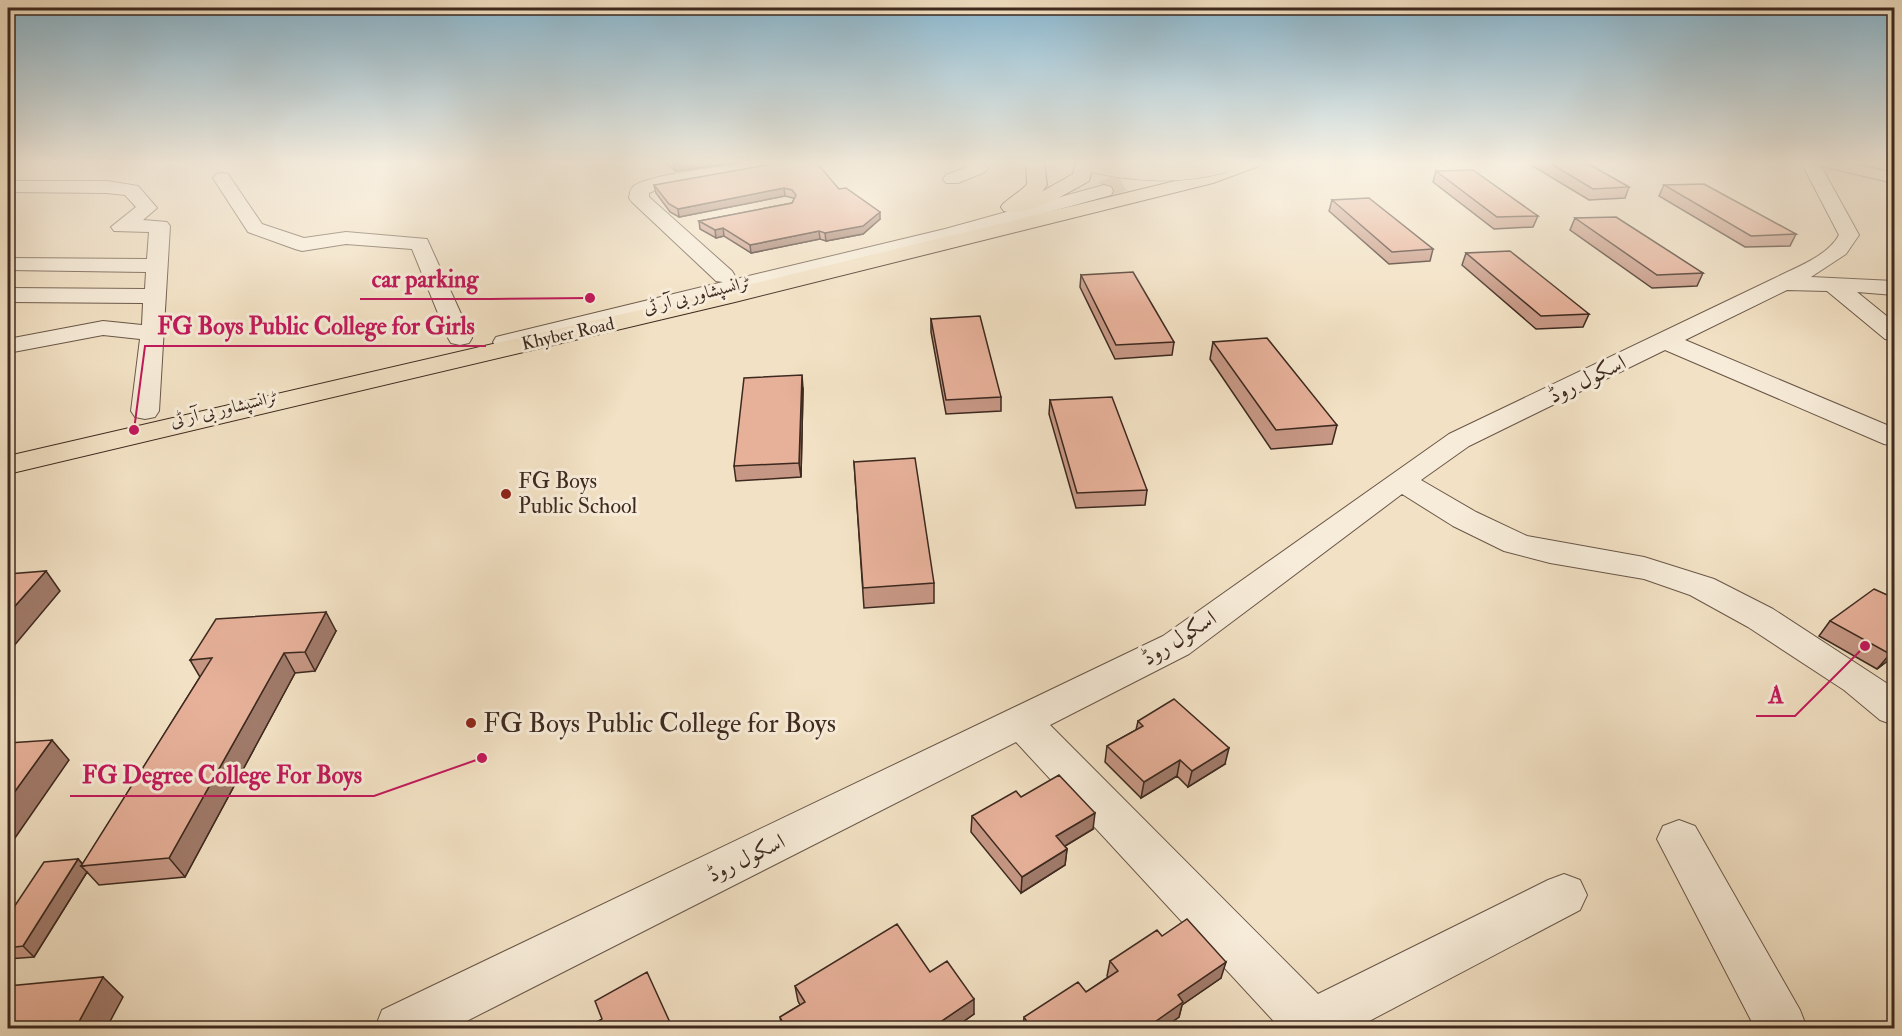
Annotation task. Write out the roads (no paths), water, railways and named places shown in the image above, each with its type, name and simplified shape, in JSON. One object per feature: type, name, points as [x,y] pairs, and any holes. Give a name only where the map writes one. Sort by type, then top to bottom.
[{"type":"main road","name":"Khyber Road","points":[[8,445],[460,338],[727,282],[999,210]]},
{"type":"main road","name":"Khyber Road","points":[[8,465],[724,298],[1060,210]]},
{"type":"street","points":[[144,210],[122,227],[160,226],[145,411]]},
{"type":"street","points":[[243,210],[255,228],[302,245],[346,238],[420,243],[460,338]]},
{"type":"street","points":[[653,210],[727,282]]},
{"type":"street","name":"ٹرانسپشاور بی آر ٹی","points":[[8,460],[727,282],[1047,210]]},
{"type":"street","name":"اسکول روڈ","points":[[400,1029],[1176,645],[1459,440],[1666,341],[1782,283],[1832,255],[1847,243],[1849,234],[1836,210]]},
{"type":"street","points":[[672,228],[695,223]]},
{"type":"street","points":[[8,264],[157,266]]},
{"type":"street","points":[[1782,283],[1894,288]]},
{"type":"street","points":[[1833,284],[1894,334]]},
{"type":"street","points":[[8,295],[155,296]]},
{"type":"street","points":[[8,328],[103,328],[153,333]]},
{"type":"street","points":[[8,346],[103,328]]},
{"type":"street","points":[[1666,341],[1894,438]]},
{"type":"street","points":[[1401,480],[1477,528],[1504,539],[1533,548],[1660,572],[1707,589],[1767,621],[1875,693],[1894,710]]},
{"type":"street","points":[[1022,722],[1309,1026],[1564,896]]},
{"type":"street","points":[[1679,839],[1782,1029]]},
{"type":"place","name":"car parking","points":[[590,298]]},
{"type":"place","name":"FG Boys Public College for Girls","points":[[134,430]]},
{"type":"place","name":"FG Boys Public School","points":[[506,494]]},
{"type":"place","name":"A","points":[[1865,646]]},
{"type":"place","name":"FG Boys Public College for Boys","points":[[471,723]]},
{"type":"place","name":"FG Degree College For Boys","points":[[482,758]]}]
